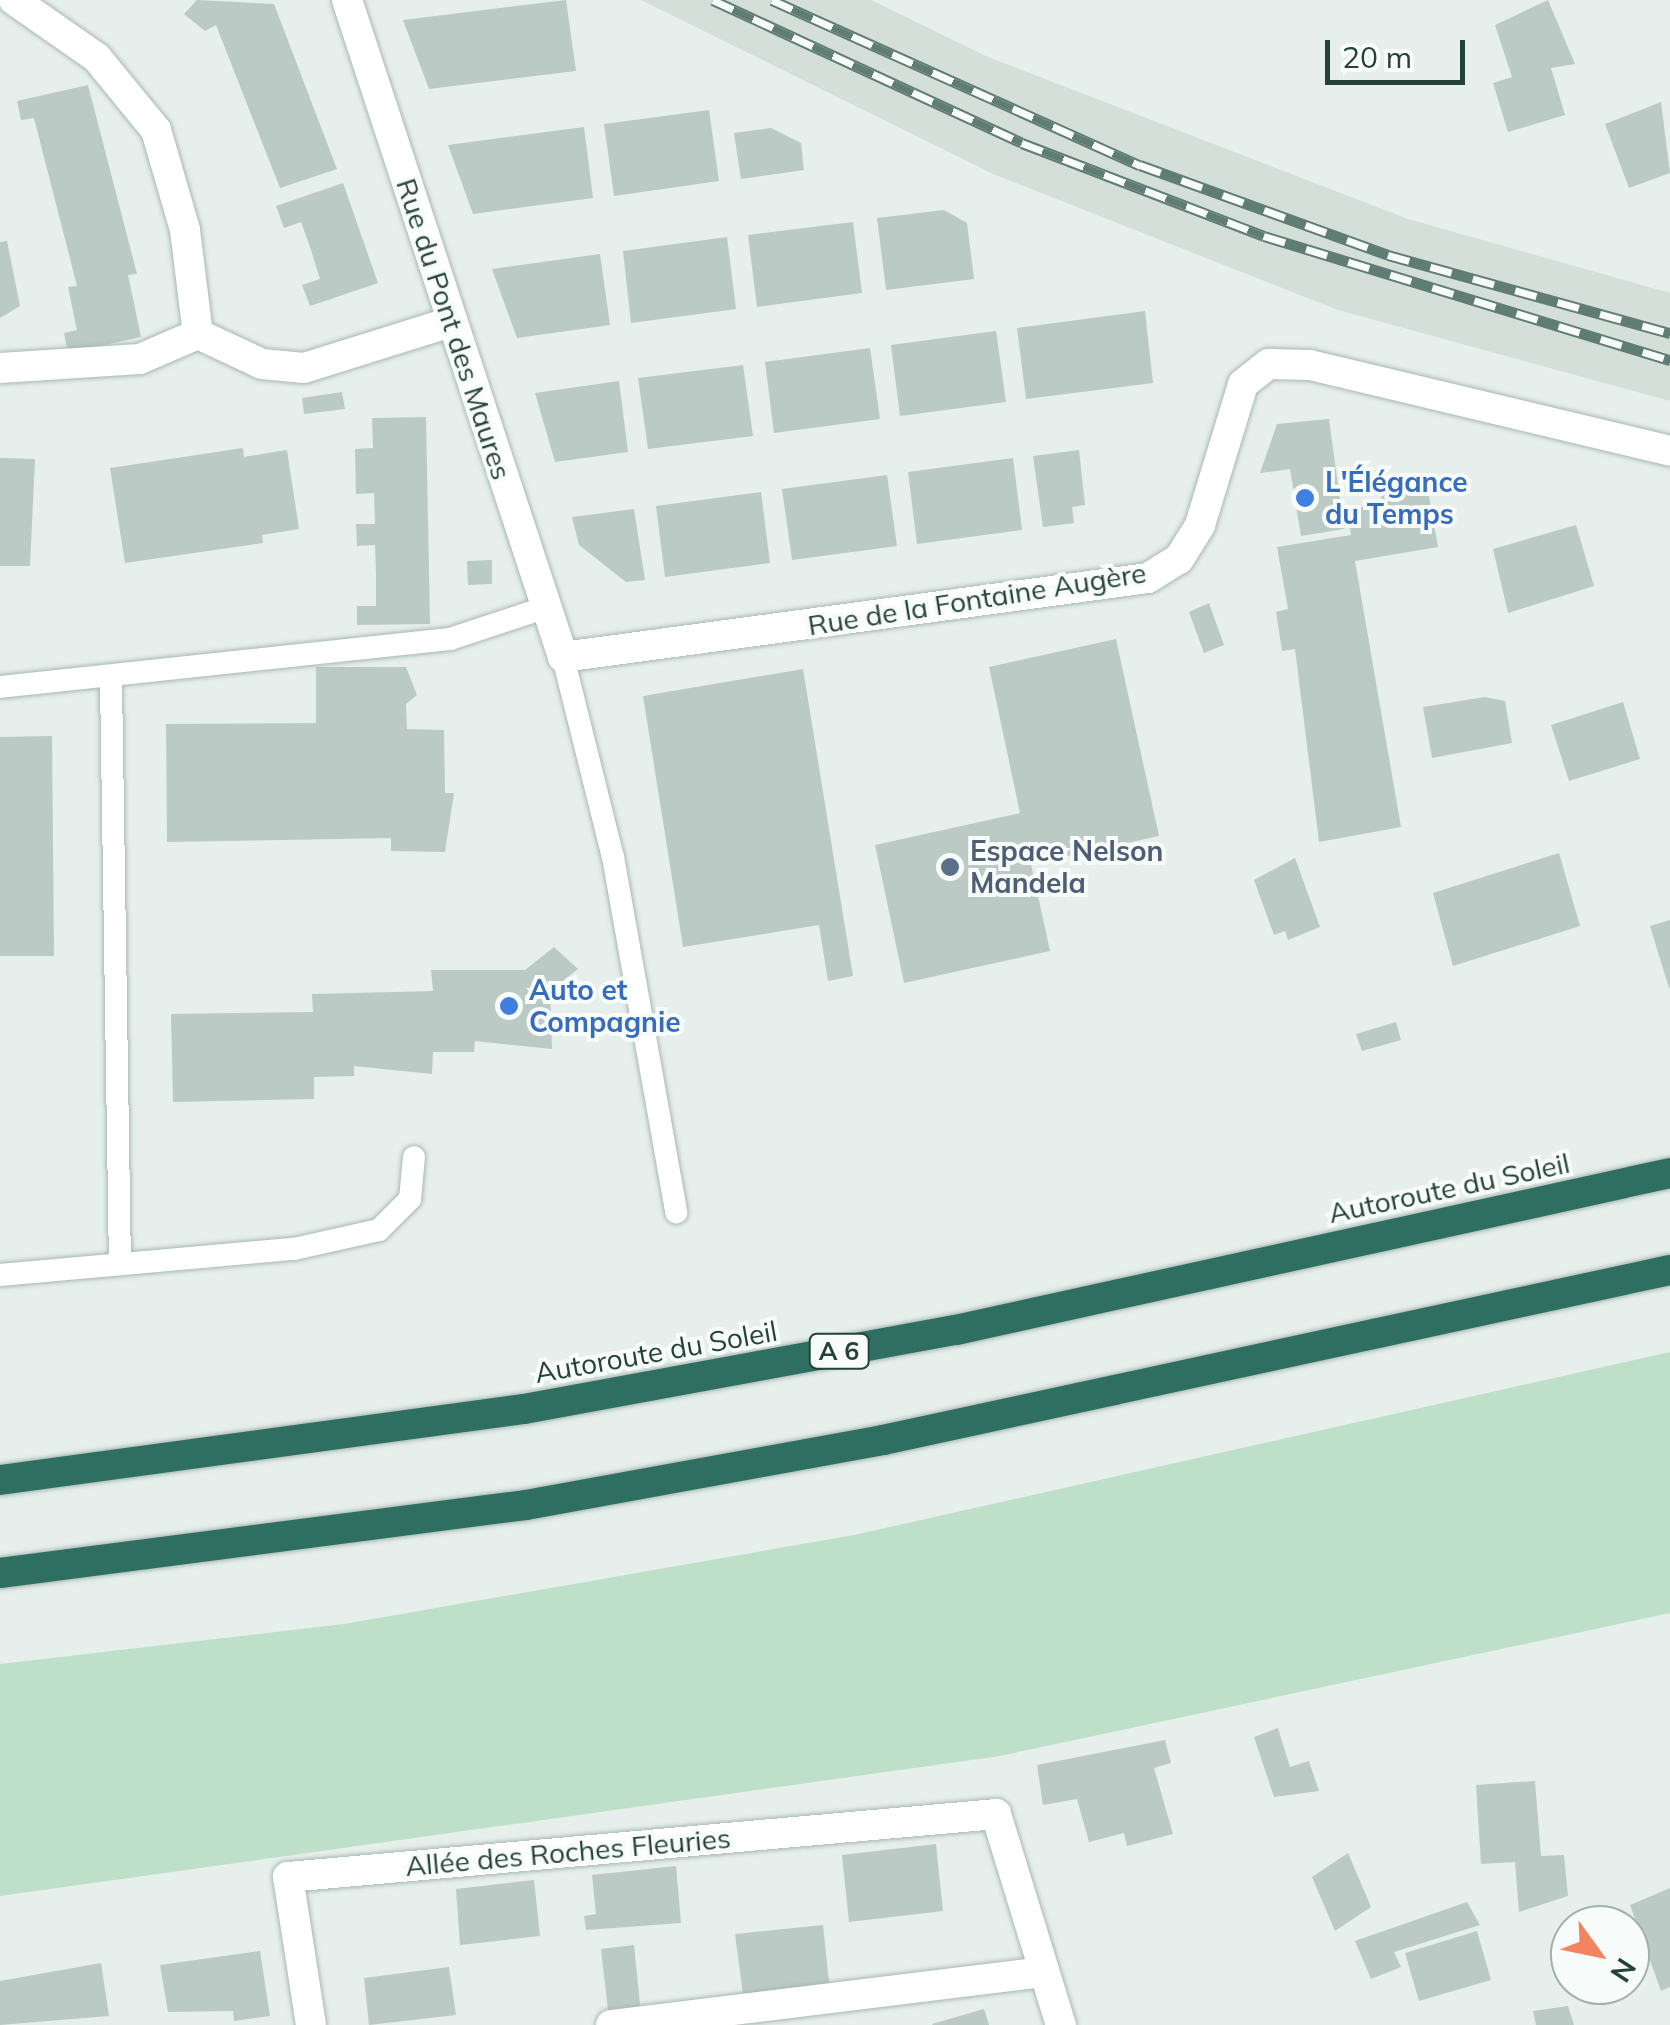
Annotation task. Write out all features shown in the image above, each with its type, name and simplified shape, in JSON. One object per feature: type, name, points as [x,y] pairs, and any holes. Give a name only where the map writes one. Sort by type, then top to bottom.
[{"type":"highway","name":"Autoroute du Soleil","points":[[0,1480],[524,1410],[956,1330],[1670,1173]]},
{"type":"highway","points":[[0,1574],[526,1504],[846,1446],[1670,1270]]},
{"type":"street","points":[[14,0],[97,58],[156,130],[185,230],[198,334]]},
{"type":"street","name":"Rue du Pont des Maures","points":[[347,0],[563,657]]},
{"type":"street","points":[[0,368],[140,359],[198,334],[262,364],[304,368],[452,322]]},
{"type":"street","name":"Rue de la Fontaine Augère","points":[[563,657],[1148,578],[1179,559],[1200,525],[1243,384],[1269,364],[1310,365],[1670,451]]},
{"type":"street","name":"Allée des Roches Fleuries","points":[[311,2025],[288,1878],[996,1814],[1044,1972]]},
{"type":"street","points":[[611,2025],[1044,1972],[1061,2025]]},
{"type":"lane","points":[[0,687],[111,681],[450,639],[546,607]]},
{"type":"lane","points":[[563,657],[613,857],[676,1212]]},
{"type":"lane","points":[[111,681],[120,1264]]},
{"type":"lane","points":[[0,1274],[294,1249],[380,1230],[410,1199],[414,1157]]},
{"type":"shaded area","points":[[641,0],[871,0],[988,57],[1408,219],[1670,293],[1670,401],[1338,310],[993,174]]},
{"type":"green space","points":[[1670,1352],[1670,1613],[1000,1756],[0,1896],[0,1664],[344,1624],[854,1535]]},
{"type":"building","points":[[197,0],[274,4],[337,169],[280,188],[216,25],[205,31],[184,14]]},
{"type":"building","points":[[566,0],[576,71],[429,89],[403,20]]},
{"type":"building","points":[[1548,0],[1575,64],[1551,68],[1565,115],[1508,132],[1493,83],[1512,77],[1495,25]]},
{"type":"building","points":[[88,85],[137,274],[128,275],[141,337],[68,353],[64,333],[77,330],[68,287],[77,286],[34,118],[21,120],[17,101]]},
{"type":"building","points":[[1661,102],[1670,173],[1629,188],[1605,124]]},
{"type":"building","points":[[709,110],[719,181],[614,196],[604,124]]},
{"type":"building","points":[[584,127],[593,198],[473,214],[448,145]]},
{"type":"building","points":[[771,128],[801,143],[804,170],[741,179],[734,133]]},
{"type":"building","points":[[343,183],[378,283],[310,306],[302,285],[320,279],[311,250],[301,222],[284,228],[276,206]]},
{"type":"building","points":[[944,210],[967,223],[974,279],[886,290],[877,218]]},
{"type":"building","points":[[853,222],[862,293],[757,307],[748,235]]},
{"type":"building","points":[[727,237],[736,309],[631,323],[623,251]]},
{"type":"building","points":[[7,241],[20,306],[0,318],[0,242]]},
{"type":"building","points":[[600,254],[610,325],[517,338],[492,269]]},
{"type":"building","points":[[1145,311],[1153,383],[1026,399],[1017,328]]},
{"type":"building","points":[[996,331],[1006,402],[900,416],[891,345]]},
{"type":"building","points":[[870,348],[880,419],[774,433],[765,362]]},
{"type":"building","points":[[743,365],[753,436],[648,449],[638,378]]},
{"type":"building","points":[[619,381],[628,452],[555,462],[535,393]]},
{"type":"building","points":[[342,392],[345,409],[304,414],[302,398]]},
{"type":"building","points":[[426,417],[430,624],[357,625],[357,606],[376,606],[376,576],[375,545],[357,546],[356,524],[375,524],[374,493],[356,494],[355,449],[373,448],[372,418]]},
{"type":"building","points":[[1329,419],[1344,529],[1301,536],[1290,469],[1260,473],[1277,424]]},
{"type":"building","points":[[243,448],[244,457],[287,450],[299,529],[262,535],[263,543],[125,563],[110,468]]},
{"type":"building","points":[[1079,450],[1085,505],[1072,507],[1074,523],[1043,527],[1033,456]]},
{"type":"building","points":[[0,458],[35,459],[30,566],[0,566]]},
{"type":"building","points":[[1013,458],[1022,530],[917,544],[908,472]]},
{"type":"building","points":[[1425,473],[1438,547],[1355,561],[1401,827],[1319,842],[1295,649],[1282,651],[1276,612],[1288,609],[1277,547],[1351,535],[1347,509],[1383,504],[1378,481]]},
{"type":"building","points":[[887,475],[897,546],[792,560],[782,489]]},
{"type":"building","points":[[761,492],[770,563],[665,577],[656,506]]},
{"type":"building","points":[[634,509],[645,580],[626,582],[579,545],[572,517]]},
{"type":"building","points":[[1576,525],[1594,586],[1508,613],[1493,549]]},
{"type":"building","points":[[492,560],[492,584],[468,585],[467,561]]},
{"type":"building","points":[[1209,603],[1224,645],[1204,653],[1189,612]]},
{"type":"building","points":[[1116,639],[1159,836],[1031,864],[1050,951],[904,983],[875,845],[1020,813],[989,667]]},
{"type":"building","points":[[316,667],[406,667],[417,695],[406,704],[407,729],[444,730],[445,793],[454,793],[445,852],[391,851],[391,838],[167,842],[166,724],[316,723]]},
{"type":"building","points":[[803,669],[853,976],[828,981],[819,925],[683,947],[643,696]]},
{"type":"building","points":[[1485,697],[1505,701],[1512,743],[1432,758],[1423,707]]},
{"type":"building","points":[[1623,702],[1640,759],[1569,781],[1551,725]]},
{"type":"building","points":[[52,736],[54,956],[0,956],[0,737]]},
{"type":"building","points":[[1559,853],[1580,926],[1453,966],[1433,893]]},
{"type":"building","points":[[1295,858],[1320,927],[1288,940],[1285,931],[1274,935],[1254,880]]},
{"type":"building","points":[[1670,920],[1670,988],[1669,988],[1650,926]]},
{"type":"building","points":[[554,947],[578,969],[550,991],[552,1049],[475,1041],[474,1052],[433,1052],[432,1074],[354,1066],[354,1076],[314,1077],[314,1099],[173,1102],[171,1014],[313,1012],[312,994],[433,991],[431,970],[525,970]]},
{"type":"building","points":[[1396,1022],[1401,1040],[1362,1051],[1356,1034]]},
{"type":"building","points":[[1278,1728],[1290,1767],[1309,1761],[1319,1791],[1274,1797],[1254,1737]]},
{"type":"building","points":[[1165,1740],[1171,1763],[1154,1768],[1173,1834],[1127,1846],[1124,1833],[1089,1842],[1077,1799],[1043,1805],[1037,1765]]},
{"type":"building","points":[[1535,1781],[1541,1856],[1564,1855],[1568,1896],[1519,1912],[1515,1862],[1481,1864],[1476,1785]]},
{"type":"building","points":[[936,1844],[943,1911],[849,1922],[842,1855]]},
{"type":"building","points":[[1348,1853],[1371,1907],[1335,1931],[1312,1877]]},
{"type":"building","points":[[676,1866],[681,1923],[586,1930],[584,1916],[596,1914],[592,1875]]},
{"type":"building","points":[[534,1880],[540,1936],[460,1945],[456,1889]]},
{"type":"building","points":[[1670,1888],[1670,1987],[1661,1991],[1650,1960],[1650,1905],[1630,1905]]},
{"type":"building","points":[[1467,1902],[1480,1925],[1394,1952],[1401,1967],[1371,1979],[1355,1941]]},
{"type":"building","points":[[823,1925],[830,1992],[744,2002],[735,1934]]},
{"type":"building","points":[[1477,1931],[1491,1980],[1419,2001],[1405,1953]]},
{"type":"building","points":[[634,1945],[641,2014],[609,2019],[601,1949]]},
{"type":"building","points":[[260,1951],[270,2016],[234,2021],[233,2011],[168,2012],[160,1965]]},
{"type":"building","points":[[101,1963],[109,2016],[0,2025],[0,1981]]},
{"type":"building","points":[[449,1967],[456,2015],[369,2025],[364,1978]]},
{"type":"building","points":[[1568,2006],[1574,2025],[1536,2025],[1533,2011]]},
{"type":"building","points":[[984,2009],[989,2025],[932,2024]]},
{"type":"railway","points":[[713,0],[1022,143],[1264,236],[1670,360]]},
{"type":"railway","points":[[772,0],[1140,165],[1388,255],[1670,333]]},
{"type":"place","name":"L'Élégance du Temps","points":[[1305,498]]},
{"type":"place","name":"Espace Nelson Mandela","points":[[950,867]]},
{"type":"place","name":"Auto et Compagnie","points":[[509,1006]]}]
